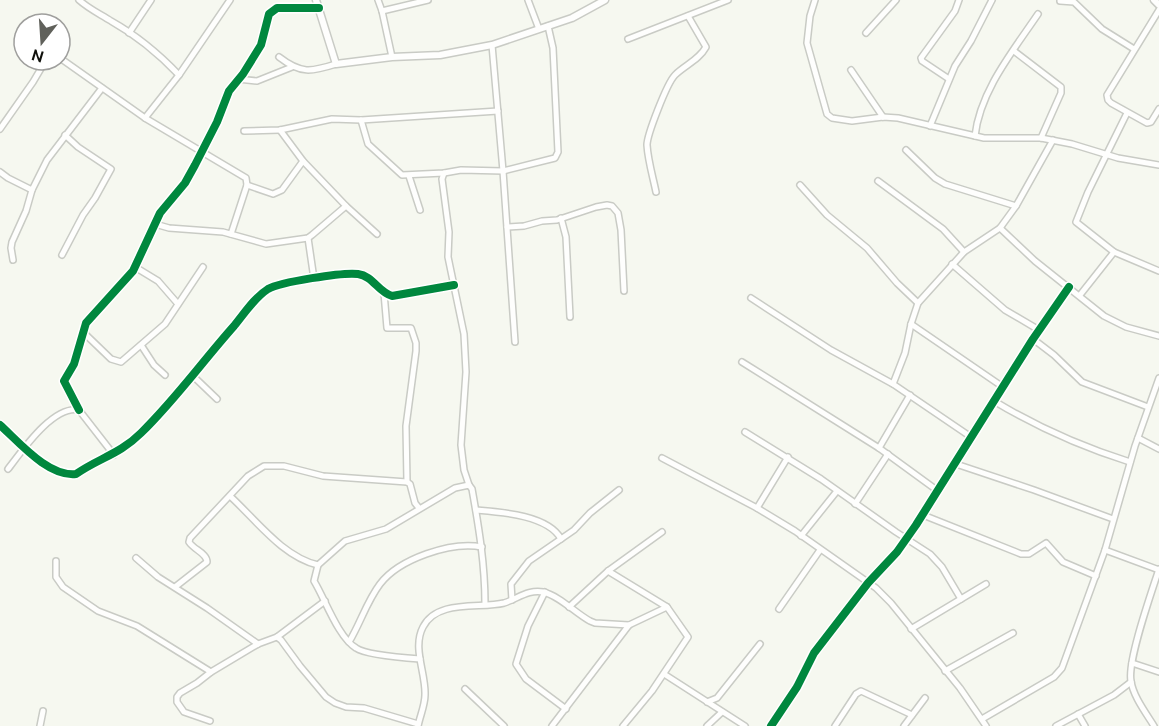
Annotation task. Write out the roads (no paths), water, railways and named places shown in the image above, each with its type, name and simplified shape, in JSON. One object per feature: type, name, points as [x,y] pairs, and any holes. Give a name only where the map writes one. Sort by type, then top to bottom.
[{"type":"street","points":[[79,0],[90,10],[129,33],[161,56],[179,75]]},
{"type":"street","points":[[129,33],[151,0]]},
{"type":"street","points":[[145,118],[179,75],[230,0]]},
{"type":"street","points":[[316,0],[336,64]]},
{"type":"street","points":[[378,0],[392,57]]},
{"type":"street","points":[[382,11],[428,0]]},
{"type":"street","points":[[528,0],[539,29]]},
{"type":"street","points":[[279,57],[292,67],[311,70],[336,64],[392,57],[440,55],[492,45],[572,18],[605,0]]},
{"type":"street","points":[[628,39],[728,0]]},
{"type":"street","points":[[866,33],[896,0]]},
{"type":"street","points":[[949,80],[921,58],[955,11],[959,0]]},
{"type":"street","points":[[930,126],[949,80],[992,0]]},
{"type":"street","points":[[1154,0],[1159,5]]},
{"type":"street","points":[[816,1],[810,16],[807,43],[827,114],[832,118],[852,121],[883,117],[898,118],[975,136],[1041,138],[1106,155],[1159,165]]},
{"type":"street","points":[[1060,1],[1074,2],[1102,29],[1134,49]]},
{"type":"street","points":[[114,455],[79,410],[64,381],[74,364],[86,323],[135,267],[160,213],[185,183],[217,122],[229,91],[261,45],[267,19],[272,11],[278,8],[319,8]]},
{"type":"street","points":[[1159,10],[1107,95],[1111,103],[1149,123],[1159,109]]},
{"type":"street","points":[[975,136],[977,118],[982,105],[1038,14]]},
{"type":"street","points":[[656,192],[647,145],[648,135],[675,75],[699,57],[706,47],[688,16]]},
{"type":"street","points":[[361,120],[368,144],[402,175],[461,170],[503,171],[555,158],[558,152],[553,48],[548,26]]},
{"type":"street","points":[[492,45],[515,342]]},
{"type":"street","points":[[1014,51],[1062,89],[1041,138]]},
{"type":"street","points":[[72,67],[145,118],[246,177],[247,185],[231,234]]},
{"type":"street","points":[[238,79],[257,81],[292,67]]},
{"type":"street","points":[[851,70],[883,117]]},
{"type":"street","points":[[0,129],[39,72]]},
{"type":"street","points":[[13,260],[11,248],[32,190],[47,160],[102,88]]},
{"type":"street","points":[[244,131],[280,130],[332,119],[361,120],[498,111]]},
{"type":"street","points":[[1127,113],[1076,222],[1114,252],[1159,271]]},
{"type":"street","points":[[280,130],[303,161],[346,206],[377,234]]},
{"type":"street","points":[[62,255],[82,215],[95,198],[111,169],[78,147],[65,135]]},
{"type":"street","points":[[893,384],[906,353],[911,324],[918,303],[964,252],[1000,228],[1016,206],[1053,140]]},
{"type":"street","points":[[906,150],[935,178],[945,184],[1016,206]]},
{"type":"street","points":[[247,185],[273,194],[277,193],[282,190],[303,161]]},
{"type":"street","points":[[0,172],[32,190]]},
{"type":"street","points":[[444,173],[442,179],[449,232],[448,257],[464,334],[466,372],[461,445],[464,470],[472,489],[482,547],[485,604]]},
{"type":"street","points":[[409,176],[420,210]]},
{"type":"street","points":[[878,181],[943,229],[964,252]]},
{"type":"street","points":[[800,185],[826,215],[867,248],[918,303]]},
{"type":"street","points":[[507,227],[524,226],[561,218],[607,205],[615,209],[621,230],[624,291]]},
{"type":"street","points":[[154,224],[169,228],[231,234],[266,244],[308,237],[346,206]]},
{"type":"street","points":[[561,218],[566,237],[570,317]]},
{"type":"street","points":[[1000,228],[1035,261],[1112,321],[1159,336]]},
{"type":"street","points":[[308,237],[314,279]]},
{"type":"street","points":[[1080,296],[1114,252]]},
{"type":"street","points":[[952,264],[1005,310],[1039,330]]},
{"type":"street","points":[[135,267],[158,280],[178,304]]},
{"type":"street","points":[[83,332],[111,359],[121,362],[160,329],[203,267]]},
{"type":"street","points":[[0,425],[45,465],[73,475],[91,464],[114,455],[141,434],[193,376],[258,297],[268,289],[278,285],[337,275],[361,275],[371,280],[384,293],[396,296],[454,285]]},
{"type":"street","points":[[771,726],[797,687],[814,653],[868,583],[907,538],[1039,330],[1069,287]]},
{"type":"street","points":[[384,293],[387,328],[411,328],[416,343],[406,426],[407,482],[410,484],[415,503],[419,508]]},
{"type":"street","points":[[751,298],[831,350],[893,384],[971,437]]},
{"type":"street","points":[[911,324],[1003,387]]},
{"type":"street","points":[[1034,339],[1082,382],[1148,407]]},
{"type":"street","points":[[141,345],[154,365],[165,375]]},
{"type":"street","points":[[742,362],[879,448],[938,491]]},
{"type":"street","points":[[193,376],[217,399]]},
{"type":"street","points":[[982,719],[1058,673],[1105,550],[1130,462],[1159,378]]},
{"type":"street","points":[[879,448],[910,395]]},
{"type":"street","points":[[994,401],[1049,430],[1097,451],[1130,462]]},
{"type":"street","points":[[8,469],[24,447],[50,422],[69,411],[79,410]]},
{"type":"street","points":[[745,432],[788,457],[936,559],[961,599]]},
{"type":"street","points":[[1138,438],[1159,449]]},
{"type":"street","points":[[855,504],[888,454]]},
{"type":"street","points":[[757,508],[788,457]]},
{"type":"street","points":[[663,458],[757,508],[801,536],[885,596],[986,726]]},
{"type":"street","points":[[956,464],[1113,519]]},
{"type":"street","points":[[175,588],[207,562],[206,556],[192,546],[189,540],[212,513],[264,466],[284,466],[323,476],[407,482]]},
{"type":"street","points":[[420,659],[362,650],[349,642],[314,581],[318,566],[345,541],[386,529],[455,488],[469,485]]},
{"type":"street","points":[[512,600],[511,584],[521,569],[619,490]]},
{"type":"street","points":[[801,536],[837,491]]},
{"type":"street","points":[[231,497],[282,546],[318,566]]},
{"type":"street","points":[[476,510],[504,513],[534,520],[556,531],[561,539]]},
{"type":"street","points":[[922,515],[1021,554],[1029,554],[1046,543],[1064,562],[1096,576]]},
{"type":"street","points":[[569,608],[608,571],[662,532]]},
{"type":"street","points":[[349,642],[379,586],[396,569],[443,549],[472,545],[482,547]]},
{"type":"street","points":[[779,609],[820,550]]},
{"type":"street","points":[[1105,550],[1159,569],[1132,663],[1131,682],[1154,726]]},
{"type":"street","points":[[136,558],[158,577],[258,644]]},
{"type":"street","points":[[56,561],[56,577],[72,593],[98,611],[138,626],[211,672]]},
{"type":"street","points":[[608,571],[666,608],[688,637],[664,674],[623,726]]},
{"type":"street","points":[[911,629],[986,584]]},
{"type":"street","points":[[277,637],[326,697],[335,703],[346,707],[364,708],[418,725],[425,698],[420,637],[423,627],[432,616],[452,608],[512,600],[534,591],[545,592],[595,623],[629,625]]},
{"type":"street","points":[[545,592],[528,626],[516,664],[526,679],[566,709]]},
{"type":"street","points":[[210,721],[184,712],[178,706],[177,697],[211,672],[258,644],[277,637],[325,601]]},
{"type":"street","points":[[552,726],[612,644],[629,625],[666,608]]},
{"type":"street","points":[[945,671],[1013,633]]},
{"type":"street","points":[[715,707],[717,698],[760,644]]},
{"type":"street","points":[[1132,663],[1159,672]]},
{"type":"street","points":[[664,674],[745,726]]},
{"type":"street","points":[[1056,726],[1114,695],[1131,682]]},
{"type":"street","points":[[465,689],[504,726]]},
{"type":"street","points":[[835,726],[856,694],[861,692],[912,715]]},
{"type":"street","points":[[707,702],[717,698]]},
{"type":"street","points":[[904,726],[925,698]]},
{"type":"street","points":[[40,726],[43,711]]},
{"type":"street","points":[[707,726],[722,712]]},
{"type":"street","points":[[1078,714],[1085,726]]}]
